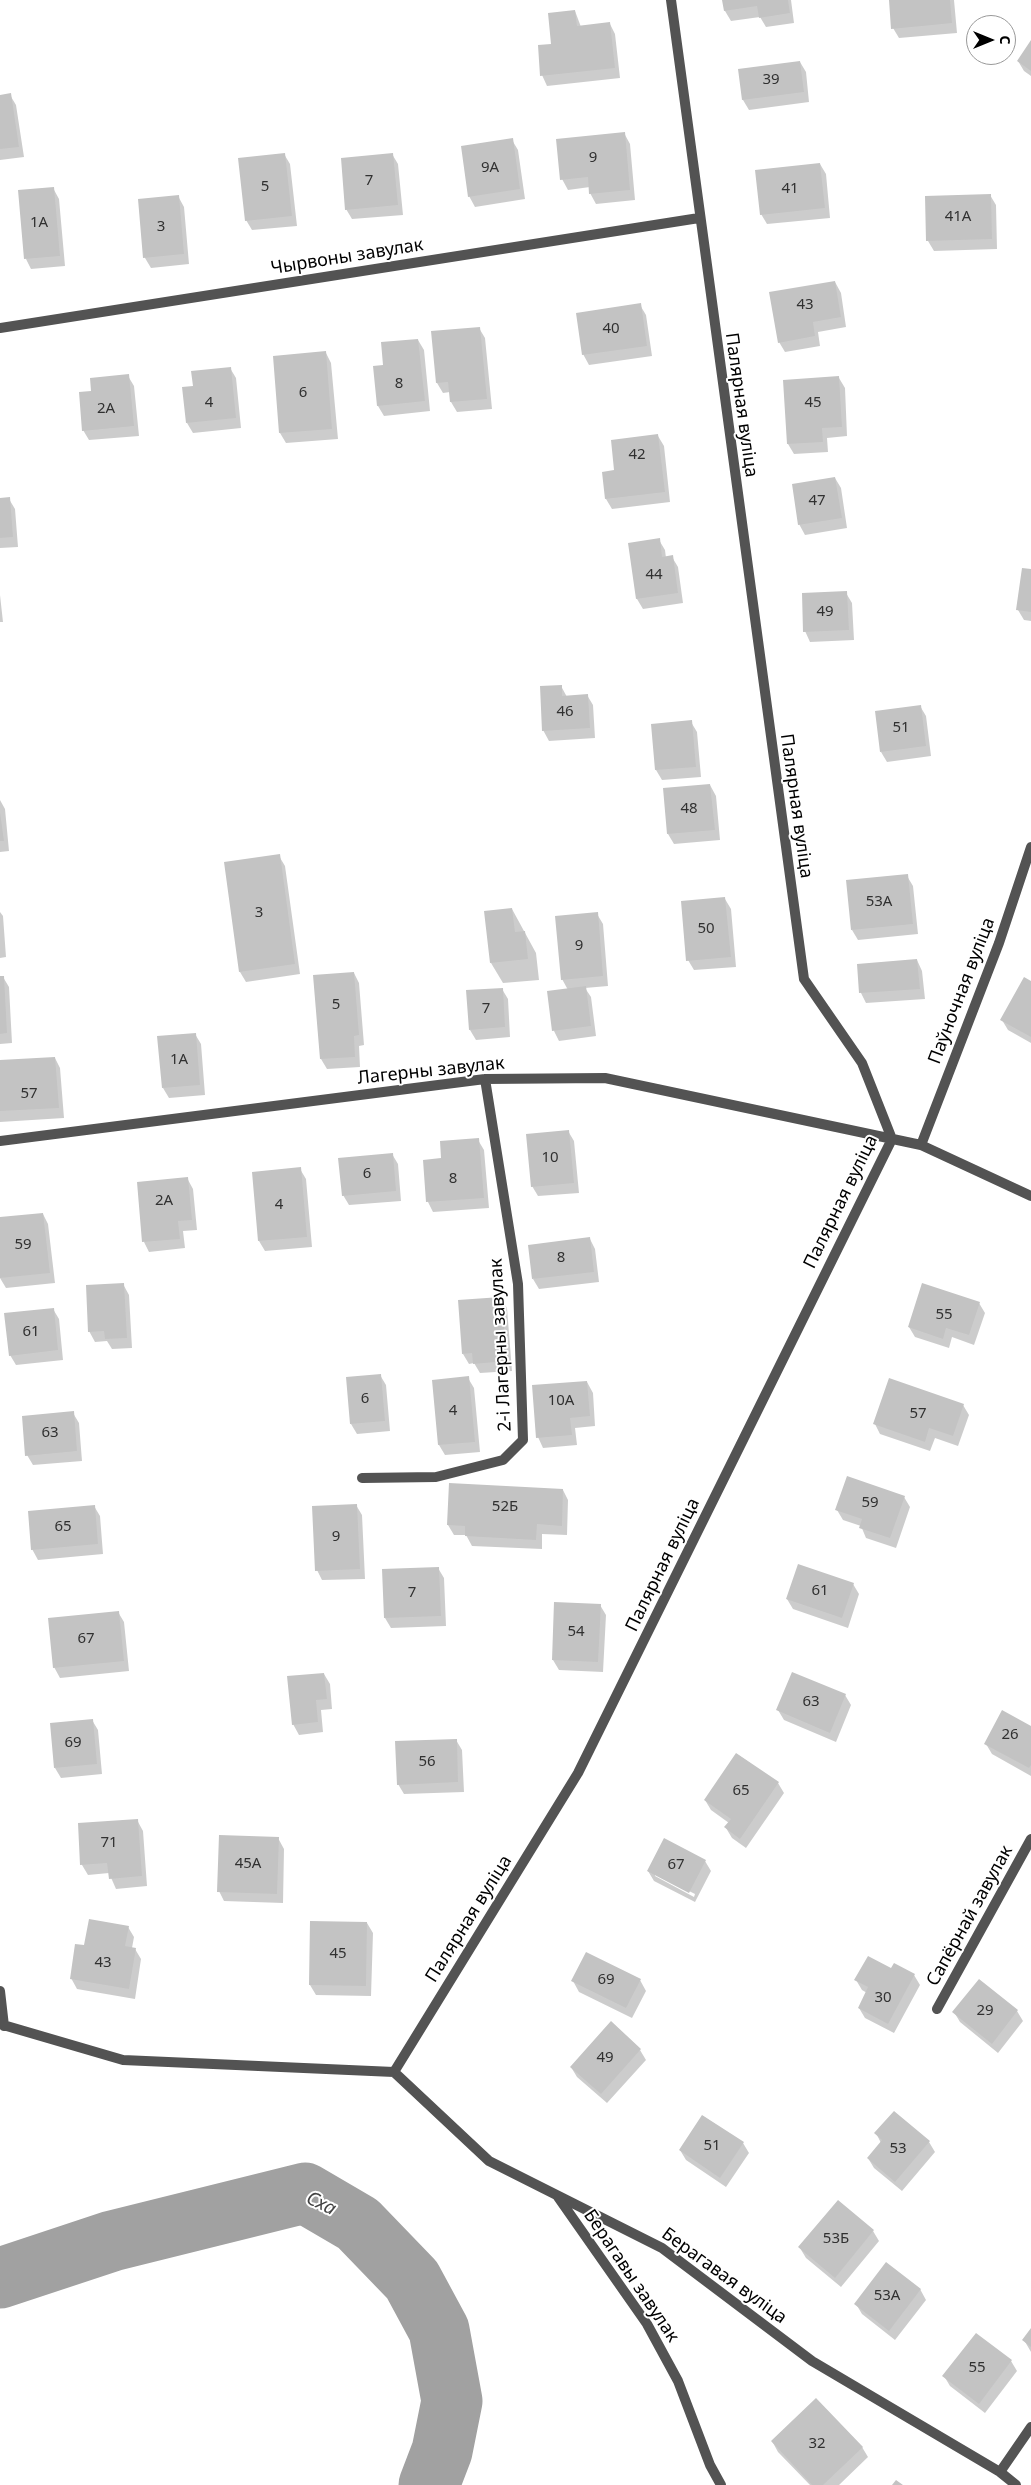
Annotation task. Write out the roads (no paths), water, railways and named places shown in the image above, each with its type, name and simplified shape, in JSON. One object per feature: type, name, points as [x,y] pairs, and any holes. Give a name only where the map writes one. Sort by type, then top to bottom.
[{"type":"street","name":"Палярная вуліца","points":[[394,2072],[578,1773],[892,1139],[862,1063],[804,979],[699,218],[671,0]]},
{"type":"street","name":"Чырвоны завулак","points":[[0,328],[699,218]]},
{"type":"street","name":"Паўночная вуліца","points":[[921,1145],[999,943],[1031,847]]},
{"type":"street","name":"Лагерны завулак","points":[[0,1141],[485,1079],[604,1078],[921,1145],[1031,1196]]},
{"type":"street","name":"2-і Лагерны завулак","points":[[362,1478],[436,1477],[503,1460],[523,1440],[518,1284],[485,1079]]},
{"type":"street","name":"Сапёрнай завулак","points":[[937,2009],[1031,1839]]},
{"type":"street","points":[[0,1991],[2,2025],[123,2060],[394,2072]]},
{"type":"street","name":"Берагавая вуліца","points":[[394,2072],[489,2161],[662,2248],[812,2361],[1000,2472],[1016,2485]]},
{"type":"street","name":"Берагавы завулак","points":[[558,2196],[648,2324],[678,2381],[710,2465],[721,2485]]},
{"type":"street","points":[[1000,2472],[1031,2428]]},
{"type":"waterway","name":"Сха","points":[[0,2278],[112,2241],[305,2193],[358,2224],[412,2280],[439,2330],[452,2401],[442,2451],[429,2485]]}]
